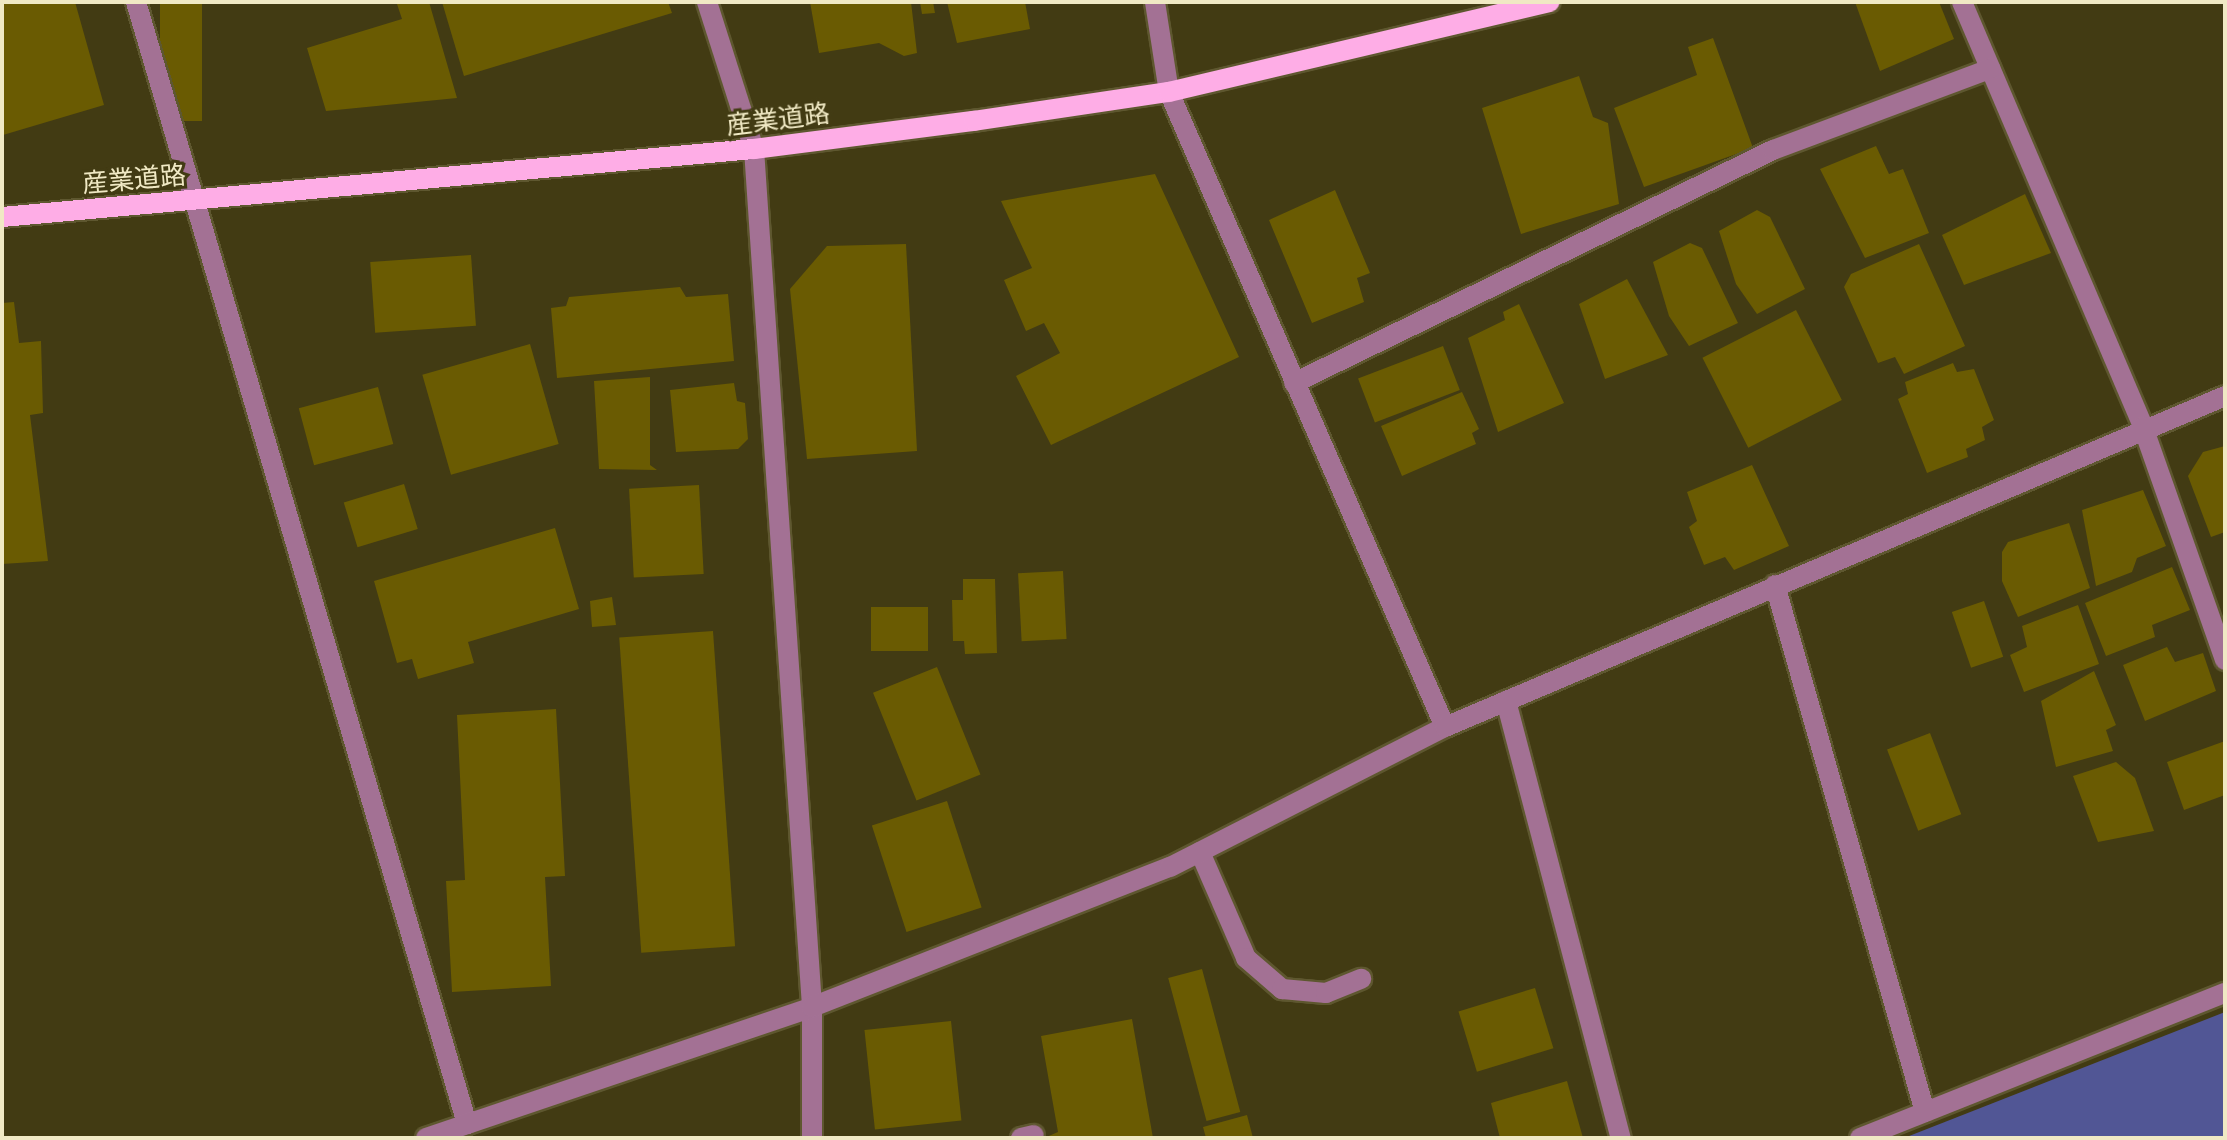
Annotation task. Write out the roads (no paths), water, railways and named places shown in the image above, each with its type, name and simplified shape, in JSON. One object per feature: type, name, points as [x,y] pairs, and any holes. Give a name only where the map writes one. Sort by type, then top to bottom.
[{"type":"main road","name":"産業道路","points":[[2,217],[754,149],[1169,92],[1550,2]]},
{"type":"street","points":[[136,2],[467,1124]]},
{"type":"street","points":[[707,2],[754,149],[812,1007],[812,1138]]},
{"type":"street","points":[[1155,2],[1169,92],[1445,727]]},
{"type":"street","points":[[1962,2],[2143,427],[2225,660]]},
{"type":"street","points":[[1294,383],[1773,150],[1990,69]]},
{"type":"street","points":[[426,1138],[812,1007],[1200,852],[1445,727],[2143,427],[2225,396]]},
{"type":"street","points":[[1775,585],[1925,1112]]},
{"type":"street","points":[[1506,701],[1621,1138]]},
{"type":"street","points":[[1200,852],[1246,958],[1282,989],[1326,993],[1361,979]]},
{"type":"street","points":[[1860,1138],[2225,993]]}]
